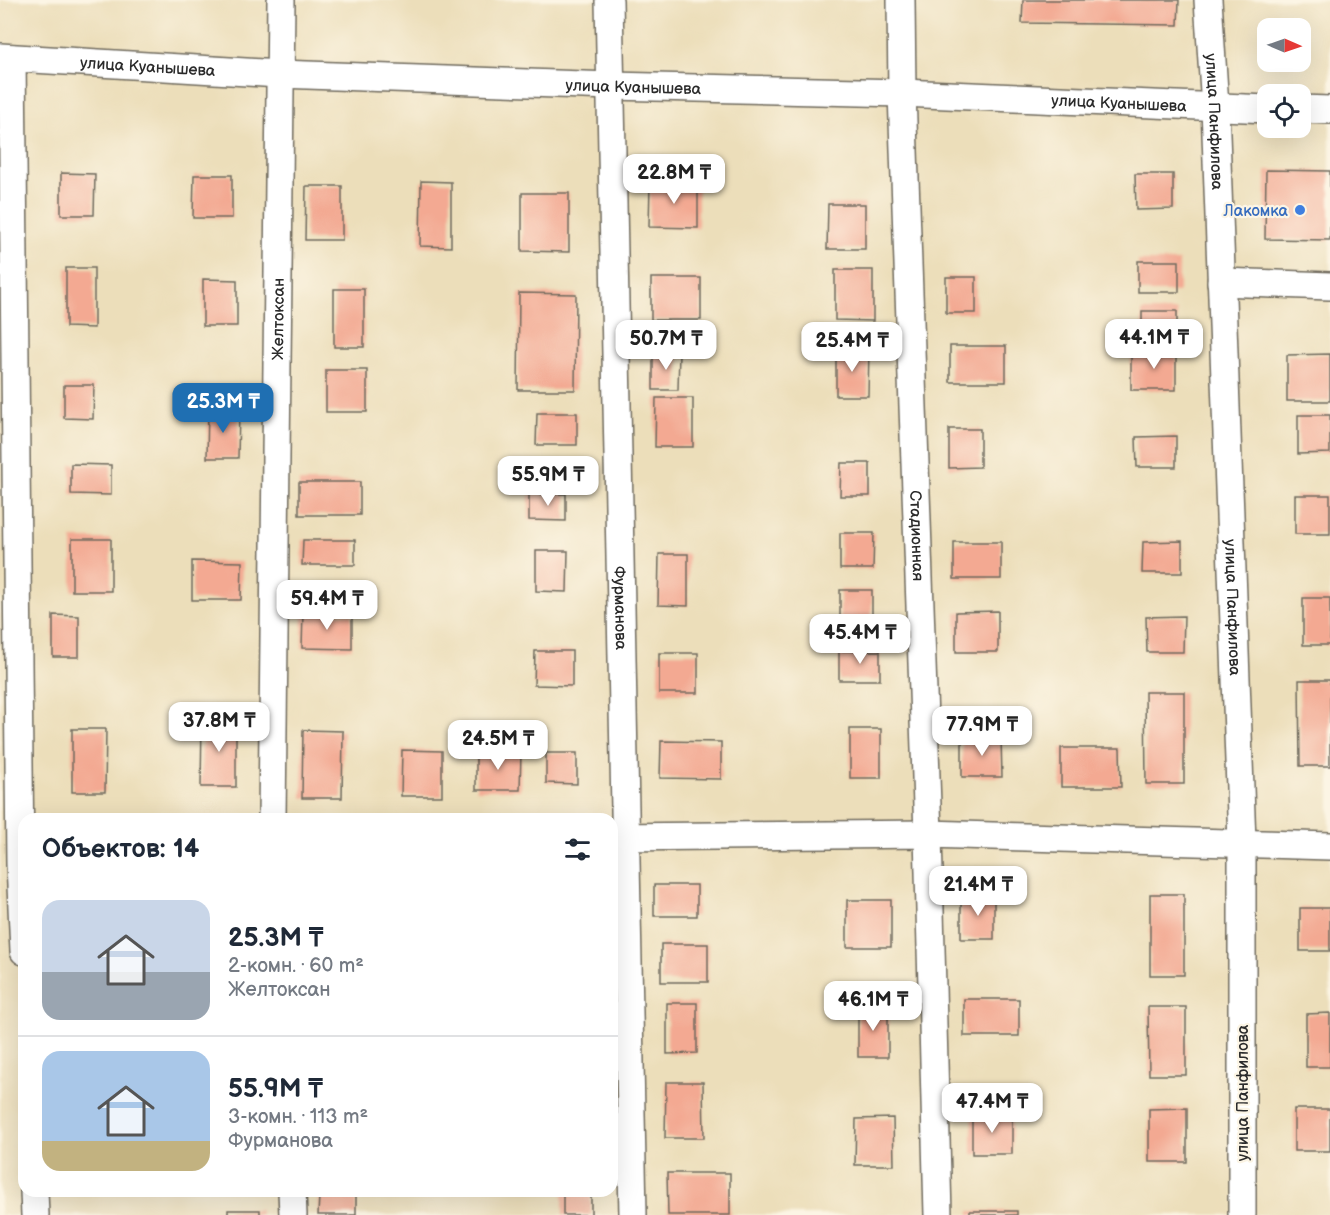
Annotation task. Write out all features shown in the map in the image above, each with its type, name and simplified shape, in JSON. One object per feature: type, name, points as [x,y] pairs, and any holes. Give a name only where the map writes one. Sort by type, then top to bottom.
[{"type":"street","name":"Желтоксан","points":[[272,813],[281,0]]},
{"type":"street","name":"Фурманова","points":[[609,0],[619,836],[633,1215]]},
{"type":"street","name":"Стадионная","points":[[901,0],[902,93],[928,834],[938,1215]]},
{"type":"street","name":"улица Панфилова","points":[[1208,0],[1215,107],[1242,842],[1242,1215]]},
{"type":"street","name":"улица Куанышева","points":[[6,58],[279,74],[610,86],[902,93],[1257,109]]},
{"type":"street","points":[[6,58],[15,864],[18,893]]},
{"type":"street","points":[[1311,110],[1330,110]]},
{"type":"street","points":[[1221,282],[1330,286]]},
{"type":"street","points":[[619,836],[928,834],[1330,846]]},
{"type":"street","points":[[34,1197],[35,1215]]},
{"type":"street","points":[[292,1197],[293,1215]]},
{"type":"building","points":[[1023,0],[1179,0],[1178,25],[1022,23]]},
{"type":"building","points":[[1266,170],[1330,171],[1330,240],[1265,239]]},
{"type":"building","points":[[61,173],[95,174],[94,215],[61,215]]},
{"type":"building","points":[[1135,174],[1173,174],[1173,209],[1136,210]]},
{"type":"building","points":[[194,175],[232,175],[232,218],[193,218]]},
{"type":"building","points":[[421,181],[451,182],[451,247],[420,246]]},
{"type":"building","points":[[650,183],[698,183],[698,228],[649,227]]},
{"type":"building","points":[[306,186],[342,186],[342,240],[305,240]]},
{"type":"building","points":[[522,193],[569,193],[569,252],[522,251]]},
{"type":"building","points":[[828,204],[865,204],[865,249],[827,249]]},
{"type":"building","points":[[1138,261],[1179,261],[1179,292],[1138,292]]},
{"type":"building","points":[[66,268],[94,268],[94,328],[66,327]]},
{"type":"building","points":[[835,270],[873,270],[873,321],[835,320]]},
{"type":"building","points":[[946,277],[976,277],[976,313],[946,313]]},
{"type":"building","points":[[651,278],[701,278],[701,320],[651,320]]},
{"type":"building","points":[[203,279],[237,280],[237,326],[203,326]]},
{"type":"building","points":[[334,289],[364,289],[364,347],[334,347]]},
{"type":"building","points":[[519,293],[576,294],[575,390],[518,390]]},
{"type":"building","points":[[1142,311],[1177,311],[1177,338],[1142,338]]},
{"type":"building","points":[[950,346],[1006,346],[1006,382],[950,382]]},
{"type":"building","points":[[836,350],[869,350],[868,396],[836,396]]},
{"type":"building","points":[[1131,350],[1176,350],[1176,390],[1131,390]]},
{"type":"building","points":[[653,352],[679,353],[678,390],[653,390]]},
{"type":"building","points":[[1330,354],[1330,401],[1287,401],[1287,355]]},
{"type":"building","points":[[326,370],[367,370],[367,412],[326,412]]},
{"type":"building","points":[[64,385],[94,385],[93,419],[64,418]]},
{"type":"building","points":[[656,398],[693,398],[693,447],[655,447]]},
{"type":"building","points":[[208,410],[239,410],[238,458],[207,458]]},
{"type":"building","points":[[537,413],[577,413],[577,445],[536,445]]},
{"type":"building","points":[[1298,415],[1330,415],[1330,453],[1298,454]]},
{"type":"building","points":[[949,429],[980,429],[980,467],[949,468]]},
{"type":"building","points":[[1176,436],[1176,467],[1137,467],[1136,437]]},
{"type":"building","points":[[841,463],[870,463],[870,496],[840,496]]},
{"type":"building","points":[[71,464],[111,465],[111,495],[71,494]]},
{"type":"building","points":[[299,482],[360,482],[360,515],[299,515]]},
{"type":"building","points":[[529,494],[566,494],[566,521],[529,520]]},
{"type":"building","points":[[1295,495],[1330,495],[1330,534],[1295,534]]},
{"type":"building","points":[[840,533],[874,533],[873,569],[840,569]]},
{"type":"building","points":[[72,539],[111,539],[111,591],[72,591]]},
{"type":"building","points":[[303,540],[355,540],[355,565],[302,565]]},
{"type":"building","points":[[1182,541],[1182,573],[1142,573],[1143,542]]},
{"type":"building","points":[[954,542],[1001,542],[1001,579],[954,579]]},
{"type":"building","points":[[536,551],[568,551],[567,592],[536,591]]},
{"type":"building","points":[[659,554],[688,554],[688,606],[658,605]]},
{"type":"building","points":[[192,561],[242,562],[241,600],[192,600]]},
{"type":"building","points":[[840,590],[872,590],[872,623],[840,622]]},
{"type":"building","points":[[1303,598],[1330,598],[1330,645],[1303,645]]},
{"type":"building","points":[[998,611],[998,652],[956,652],[956,612]]},
{"type":"building","points":[[303,613],[352,614],[352,649],[302,648]]},
{"type":"building","points":[[53,615],[79,616],[79,657],[53,657]]},
{"type":"building","points":[[1184,616],[1183,652],[1147,652],[1146,617]]},
{"type":"building","points":[[535,651],[572,651],[572,686],[534,685]]},
{"type":"building","points":[[839,651],[880,651],[880,680],[839,680]]},
{"type":"building","points":[[659,653],[698,653],[698,693],[659,693]]},
{"type":"building","points":[[1299,680],[1330,680],[1330,766],[1300,766]]},
{"type":"building","points":[[1145,692],[1184,692],[1184,784],[1146,784]]},
{"type":"building","points":[[202,718],[236,718],[236,787],[201,787]]},
{"type":"building","points":[[72,729],[106,729],[105,792],[72,792]]},
{"type":"building","points":[[850,729],[881,729],[881,778],[850,778]]},
{"type":"building","points":[[303,730],[343,731],[342,798],[302,798]]},
{"type":"building","points":[[962,737],[1001,737],[1002,777],[962,777]]},
{"type":"building","points":[[661,741],[721,742],[721,779],[660,778]]},
{"type":"building","points":[[1061,748],[1120,748],[1121,787],[1061,787]]},
{"type":"building","points":[[402,750],[442,751],[442,796],[401,796]]},
{"type":"building","points":[[476,752],[521,752],[520,790],[476,790]]},
{"type":"building","points":[[546,753],[577,753],[577,784],[546,783]]},
{"type":"building","points":[[654,885],[697,885],[697,916],[654,916]]},
{"type":"building","points":[[1150,894],[1184,894],[1184,975],[1150,975]]},
{"type":"building","points":[[961,895],[994,895],[994,939],[961,939]]},
{"type":"building","points":[[847,900],[891,900],[891,947],[847,947]]},
{"type":"building","points":[[1300,908],[1330,908],[1330,951],[1300,951]]},
{"type":"building","points":[[661,944],[708,944],[708,982],[661,982]]},
{"type":"building","points":[[964,999],[1019,999],[1019,1036],[964,1036]]},
{"type":"building","points":[[667,1003],[697,1003],[697,1053],[667,1054]]},
{"type":"building","points":[[888,1007],[888,1057],[858,1057],[858,1008]]},
{"type":"building","points":[[1148,1007],[1186,1007],[1186,1075],[1149,1075]]},
{"type":"building","points":[[1330,1013],[1330,1067],[1306,1067],[1306,1014]]},
{"type":"building","points":[[666,1082],[703,1082],[704,1138],[665,1138]]},
{"type":"building","points":[[1187,1108],[1187,1162],[1149,1162],[1149,1109]]},
{"type":"building","points":[[1294,1109],[1330,1109],[1330,1151],[1294,1151]]},
{"type":"building","points":[[972,1114],[1012,1114],[1012,1154],[972,1154]]},
{"type":"building","points":[[893,1118],[894,1165],[855,1165],[856,1119]]},
{"type":"building","points":[[667,1173],[730,1173],[730,1215],[668,1215]]},
{"type":"building","points":[[319,1197],[356,1197],[356,1215],[318,1215]]},
{"type":"building","points":[[563,1197],[591,1197],[591,1215],[563,1215]]},
{"type":"building","points":[[228,1210],[260,1210],[260,1215],[228,1215]]},
{"type":"building","points":[[970,1211],[1017,1211],[1017,1215],[970,1215]]},
{"type":"place","name":"Лакомка","points":[[1300,210]]}]
